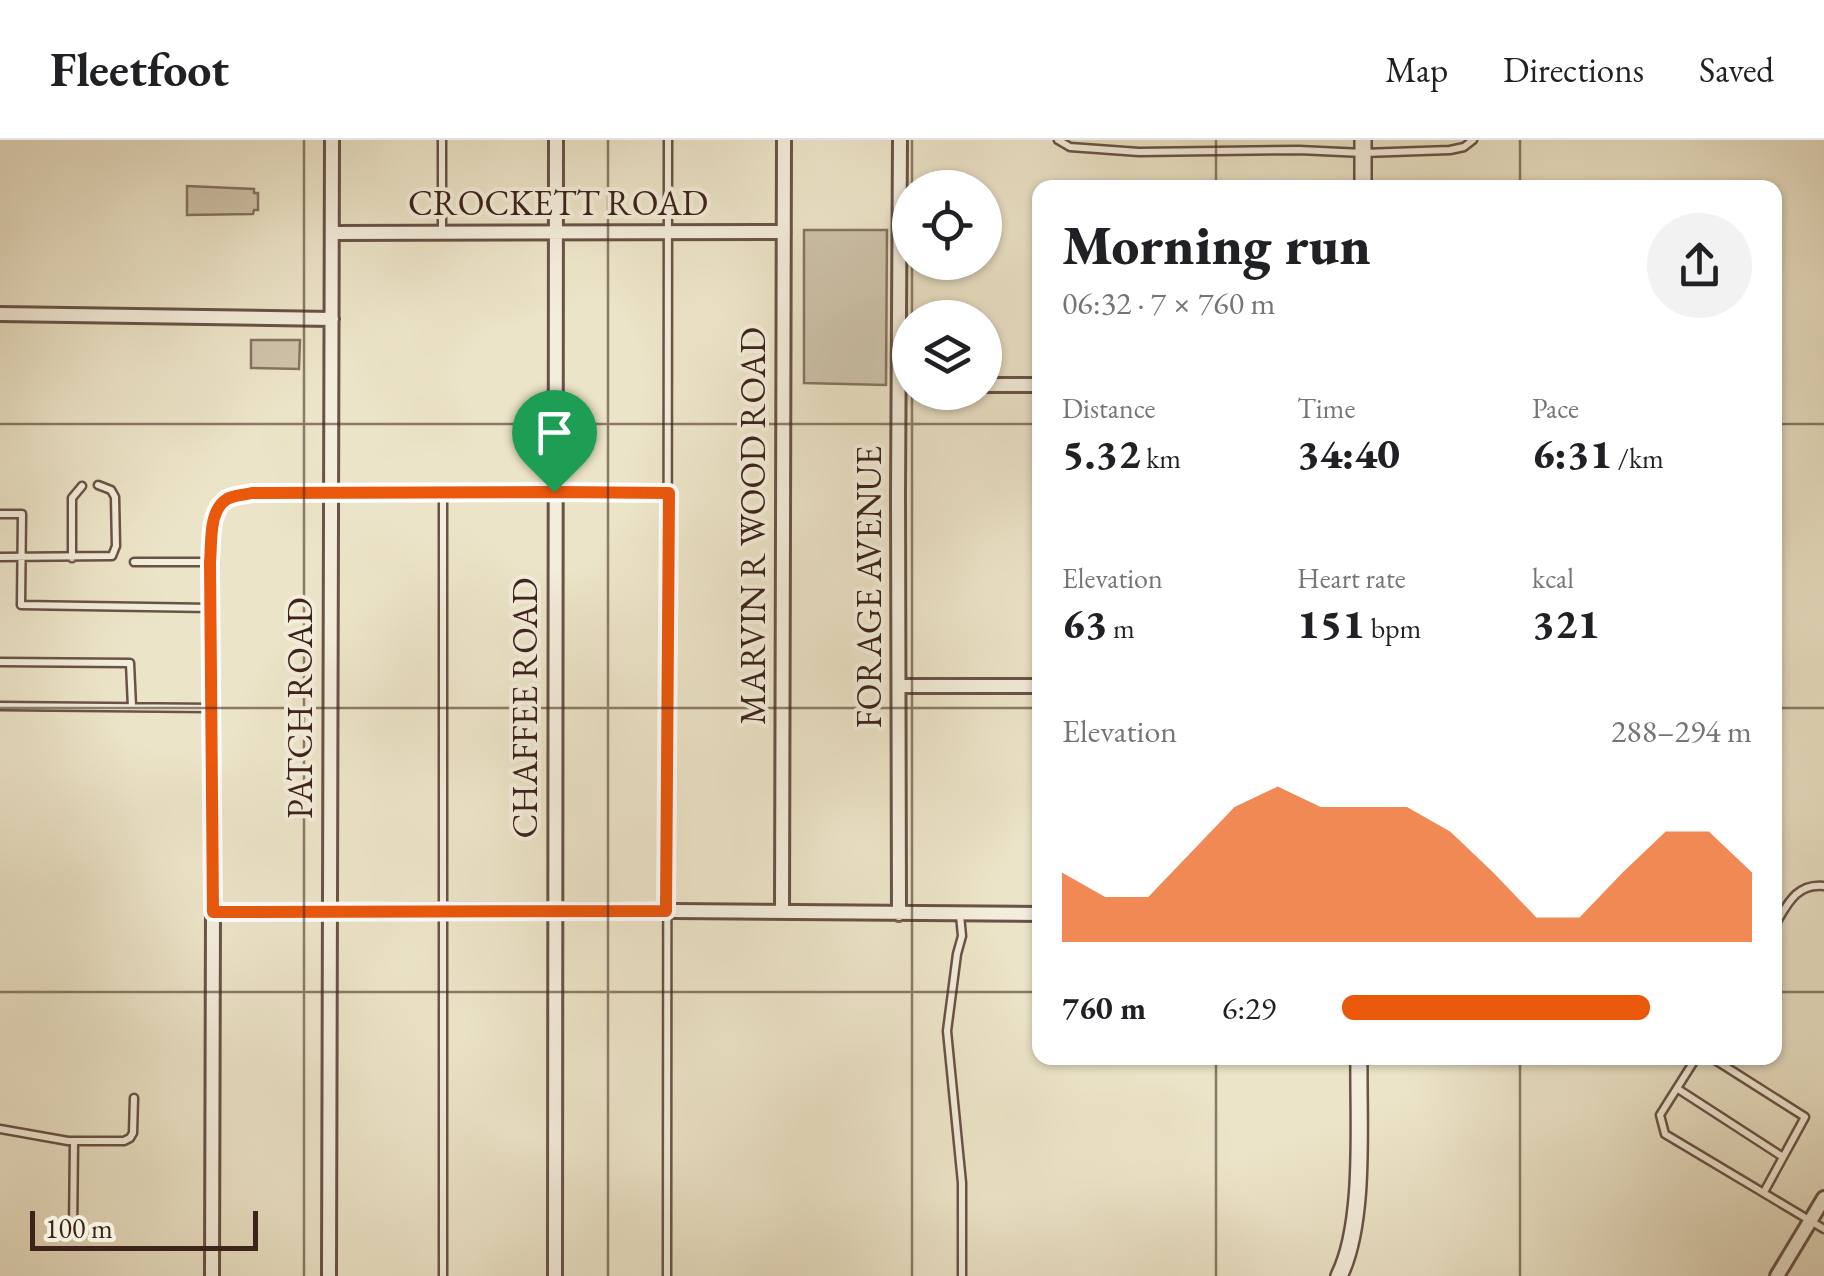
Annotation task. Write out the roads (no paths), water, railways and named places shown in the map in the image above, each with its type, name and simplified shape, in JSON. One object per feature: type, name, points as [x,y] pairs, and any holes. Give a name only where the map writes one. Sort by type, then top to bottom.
[{"type":"street","name":"PATCH ROAD","points":[[330,1276],[332,140]]},
{"type":"street","name":"CHAFFEE ROAD","points":[[556,140],[556,1276]]},
{"type":"street","name":"MARVIN R WOOD ROAD","points":[[782,911],[784,140]]},
{"type":"street","name":"FORAGE AVENUE","points":[[900,140],[903,300]]},
{"type":"street","points":[[1363,146],[1364,180]]},
{"type":"street","name":"CROCKETT ROAD","points":[[332,234],[784,232]]},
{"type":"street","points":[[0,314],[332,318]]},
{"type":"street","points":[[1002,385],[1032,385]]},
{"type":"street","name":"FORAGE AVENUE","points":[[900,914],[898,494],[903,410]]},
{"type":"street","points":[[212,1276],[210,562],[217,509],[227,499],[252,493],[669,493]]},
{"type":"street","points":[[899,686],[1032,686]]},
{"type":"street","points":[[213,912],[1032,914]]},
{"type":"street","points":[[1339,1276],[1352,1239],[1357,1196],[1359,1065]]},
{"type":"street","points":[[1778,1276],[1824,1198]]},
{"type":"lane","points":[[442,140],[442,233]]},
{"type":"lane","points":[[666,1276],[668,140]]},
{"type":"lane","points":[[1058,140],[1070,147],[1139,152],[1363,146],[1450,150],[1473,140]]},
{"type":"lane","points":[[0,558],[107,558],[115,552],[116,496],[98,485]]},
{"type":"lane","points":[[72,558],[72,498],[82,486]]},
{"type":"lane","points":[[443,493],[443,1276]]},
{"type":"lane","points":[[0,514],[22,514],[21,605],[211,608]]},
{"type":"lane","points":[[134,562],[210,562]]},
{"type":"lane","points":[[0,662],[130,663],[132,707]]},
{"type":"lane","points":[[0,706],[212,708]]},
{"type":"lane","points":[[1782,914],[1793,895],[1806,886],[1824,886]]},
{"type":"lane","points":[[960,914],[962,936],[947,1031],[962,1183],[962,1276]]},
{"type":"lane","points":[[1692,1065],[1660,1115],[1665,1134],[1824,1230]]},
{"type":"lane","points":[[1723,1065],[1805,1116],[1764,1192]]},
{"type":"lane","points":[[1678,1090],[1783,1157]]},
{"type":"lane","points":[[0,1129],[74,1141],[113,1142],[130,1138],[133,1133],[134,1098]]},
{"type":"lane","points":[[73,1232],[74,1141]]}]
